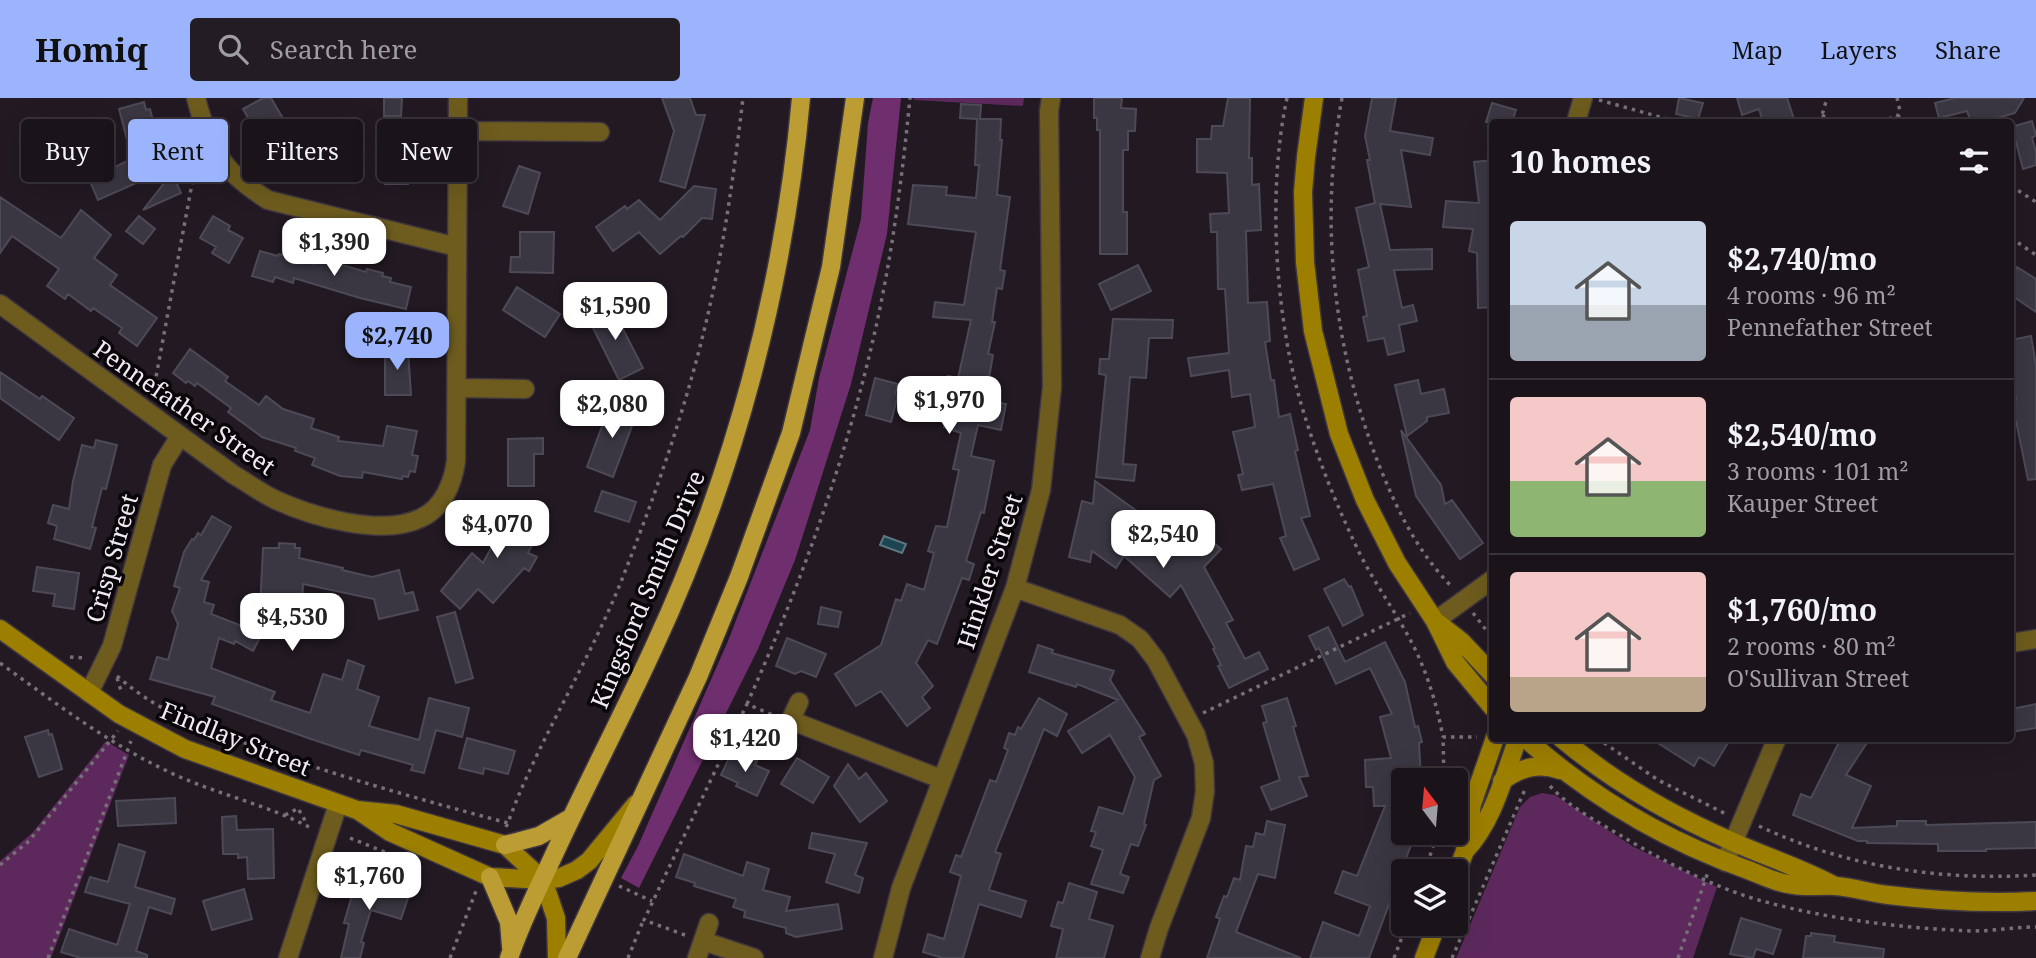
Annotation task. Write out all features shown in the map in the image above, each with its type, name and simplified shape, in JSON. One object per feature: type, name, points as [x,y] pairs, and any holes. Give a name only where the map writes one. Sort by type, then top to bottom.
[{"type":"main road","name":"Kingsford Smith Drive","points":[[510,954],[542,880],[655,645],[703,531],[745,401],[783,239],[801,98]]},
{"type":"main road","points":[[567,958],[698,677],[739,577],[791,433],[831,267],[855,98]]},
{"type":"main road","points":[[505,845],[539,836],[572,817]]},
{"type":"main road","points":[[490,877],[509,922],[510,954]]},
{"type":"street","points":[[196,98],[201,119]]},
{"type":"street","name":"Pennefather Street","points":[[458,98],[458,119]]},
{"type":"street","name":"Hinkler Street","points":[[883,958],[901,888],[1015,588],[1041,490],[1052,387],[1051,98]]},
{"type":"street","points":[[1314,98],[1304,180],[1305,262],[1313,331],[1339,435],[1365,500],[1397,563],[1435,621],[1455,662],[1489,703]]},
{"type":"street","points":[[1577,119],[1583,98]]},
{"type":"street","points":[[477,131],[600,132]]},
{"type":"street","points":[[228,168],[234,176],[268,200],[457,247]]},
{"type":"street","name":"Pennefather Street","points":[[0,304],[234,475],[275,500],[318,516],[362,524],[402,525],[431,512],[446,495],[454,473],[458,182]]},
{"type":"street","points":[[457,388],[525,388]]},
{"type":"street","name":"Crisp Street","points":[[89,693],[112,646],[162,465],[180,436]]},
{"type":"street","points":[[1435,621],[1489,582]]},
{"type":"street","points":[[1015,588],[1120,625],[1140,639],[1156,660],[1196,735],[1204,763],[1205,791],[1201,818],[1150,958]]},
{"type":"street","points":[[1435,621],[1461,641],[1489,671]]},
{"type":"street","name":"Findlay Street","points":[[0,629],[118,714],[185,749],[357,810],[396,814],[505,845],[542,880],[556,918],[557,958]]},
{"type":"street","points":[[2014,643],[2036,639]]},
{"type":"street","points":[[799,702],[787,727],[941,779]]},
{"type":"street","points":[[1462,859],[1472,804],[1494,742]]},
{"type":"street","points":[[1465,851],[1477,839],[1485,823],[1517,742]]},
{"type":"street","points":[[1530,742],[1566,773],[1649,826],[1719,860],[1787,884],[1835,886],[1873,894],[1949,903],[2036,901]]},
{"type":"street","points":[[1566,742],[1630,789],[1682,818],[1733,842],[1807,871],[1835,886]]},
{"type":"street","points":[[1719,860],[1733,842],[1775,742]]},
{"type":"street","points":[[1502,781],[1513,772],[1527,767],[1549,766],[1566,773]]},
{"type":"street","name":"Findlay Street","points":[[357,810],[390,832],[490,877],[542,880],[559,878],[589,862],[640,798]]},
{"type":"street","points":[[288,958],[338,804]]},
{"type":"street","points":[[709,923],[700,950],[754,958]]},
{"type":"street","points":[[1424,958],[1432,936]]},
{"type":"path","points":[[124,697],[118,688],[116,676],[140,696],[204,729],[358,782],[508,823],[524,783],[626,570],[671,445],[711,298],[730,201],[743,98]]},
{"type":"path","points":[[628,958],[652,901],[777,638],[846,443],[872,343],[890,251],[910,98]]},
{"type":"path","points":[[1342,98],[1332,173],[1330,227],[1339,320],[1350,380],[1370,443],[1403,518],[1433,568],[1454,588]]},
{"type":"path","points":[[1594,98],[1668,119]]},
{"type":"path","points":[[1821,119],[1827,98]]},
{"type":"path","points":[[1897,98],[1903,117]]},
{"type":"path","points":[[1896,117],[1900,111]]},
{"type":"path","points":[[1822,115],[1828,119]]},
{"type":"path","points":[[1886,119],[1907,119]]},
{"type":"path","points":[[147,412],[162,354],[192,182]]},
{"type":"path","points":[[2014,188],[2036,202]]},
{"type":"path","points":[[2014,240],[2036,255]]},
{"type":"path","points":[[1472,612],[1489,634]]},
{"type":"path","points":[[1188,719],[1398,620],[1429,679],[1443,737],[1444,768]]},
{"type":"path","points":[[69,657],[84,657]]},
{"type":"path","points":[[0,663],[127,751],[168,772],[285,815],[309,827],[299,809],[285,815]]},
{"type":"path","points":[[747,704],[787,727]]},
{"type":"path","points":[[0,865],[29,841],[118,732]]},
{"type":"path","points":[[1443,737],[1489,739]]},
{"type":"path","points":[[48,958],[132,740]]},
{"type":"path","points":[[1603,742],[1658,780],[1701,803],[1821,852],[1882,868],[1938,875],[2036,876]]},
{"type":"path","points":[[1452,958],[1530,779],[1527,767]]},
{"type":"path","points":[[351,838],[358,835]]},
{"type":"path","points":[[1678,958],[1719,860]]},
{"type":"path","points":[[603,878],[652,901]]},
{"type":"path","points":[[450,958],[476,891]]},
{"type":"path","points":[[644,920],[700,950]]},
{"type":"path","points":[[1394,958],[1402,936]]},
{"type":"shaded area","points":[[873,98],[901,98],[887,234],[851,384],[795,560],[758,649],[639,888],[621,878],[638,846],[728,641],[810,430],[819,378],[861,219],[868,123]]},
{"type":"shaded area","points":[[914,98],[1024,98],[1023,106]]},
{"type":"shaded area","points":[[106,741],[129,755],[51,958],[0,958],[0,861],[33,832]]},
{"type":"shaded area","points":[[1542,793],[1555,795],[1632,846],[1717,887],[1693,958],[1456,958],[1465,936],[1468,936],[1468,930],[1520,807],[1530,797]]},
{"type":"water","points":[[884,536],[906,544],[902,553],[880,545]]},
{"type":"water","points":[[315,605],[324,606],[319,627],[310,624]]},
{"type":"building","points":[[263,98],[271,98],[283,119],[249,119],[243,109]]},
{"type":"building","points":[[384,98],[402,98],[401,116],[384,116]]},
{"type":"building","points":[[662,98],[690,98],[696,115],[705,115],[685,188],[660,181],[674,131]]},
{"type":"building","points":[[1094,98],[1122,98],[1121,108],[1136,109],[1135,131],[1128,131],[1128,150],[1123,150],[1123,212],[1127,212],[1127,254],[1100,254],[1100,130],[1097,130],[1097,118],[1094,118]]},
{"type":"building","points":[[1228,98],[1250,98],[1249,158],[1252,158],[1252,185],[1259,184],[1261,230],[1246,231],[1248,303],[1267,302],[1270,341],[1265,342],[1271,380],[1274,380],[1279,417],[1290,414],[1298,450],[1295,451],[1310,516],[1301,518],[1319,559],[1294,570],[1280,538],[1286,536],[1273,484],[1242,490],[1238,475],[1243,474],[1233,432],[1255,427],[1250,394],[1232,397],[1229,370],[1191,376],[1188,358],[1229,353],[1225,289],[1218,289],[1217,232],[1211,232],[1210,214],[1229,213],[1227,173],[1197,172],[1197,139],[1211,139],[1212,126],[1223,126]]},
{"type":"building","points":[[1372,98],[1396,98],[1390,131],[1433,138],[1430,155],[1401,150],[1411,207],[1380,204],[1390,250],[1432,249],[1432,269],[1394,270],[1402,308],[1413,305],[1417,321],[1399,325],[1404,351],[1388,355],[1384,338],[1368,341],[1363,317],[1367,316],[1358,270],[1369,267],[1356,208],[1375,203],[1365,136]]},
{"type":"building","points":[[1679,98],[1703,103],[1698,119],[1676,114]]},
{"type":"building","points":[[1737,98],[1787,98],[1794,119],[1762,119],[1759,109],[1742,115]]},
{"type":"building","points":[[1955,98],[2024,98],[2015,113],[1994,119],[1970,119],[1967,111],[1939,118],[1935,103]]},
{"type":"building","points":[[144,102],[146,110],[150,109],[152,119],[128,119],[128,144],[119,109]]},
{"type":"building","points":[[1492,103],[1516,110],[1513,119],[1489,119],[1489,122],[1486,122]]},
{"type":"building","points":[[961,104],[981,105],[980,119],[1001,119],[1002,140],[997,195],[1010,197],[1000,270],[1005,271],[1002,289],[997,288],[992,322],[995,322],[988,354],[993,355],[985,400],[1006,404],[1001,430],[978,425],[971,456],[994,461],[984,513],[981,512],[966,561],[974,564],[969,580],[962,578],[937,644],[928,640],[916,663],[933,686],[922,697],[930,708],[907,726],[881,691],[856,706],[835,674],[881,645],[896,599],[901,601],[907,584],[924,590],[934,553],[928,551],[936,526],[947,527],[959,470],[953,469],[961,433],[944,427],[949,402],[943,401],[948,376],[958,378],[971,320],[933,317],[935,302],[964,305],[976,232],[908,224],[913,185],[947,187],[946,195],[976,198],[979,165],[975,165],[977,119],[960,118]]},
{"type":"building","points":[[2032,121],[2036,135],[2032,138],[2036,165],[2023,169],[2016,142],[2014,143],[2014,126]]},
{"type":"building","points":[[1489,160],[1489,307],[1478,308],[1477,253],[1469,251],[1473,229],[1443,227],[1446,201],[1479,203],[1474,162]]},
{"type":"building","points":[[128,161],[128,182],[138,182],[98,200],[90,182],[114,182],[114,167]]},
{"type":"building","points":[[519,166],[540,173],[528,214],[503,206]]},
{"type":"building","points":[[165,182],[176,182],[181,193],[143,210]]},
{"type":"building","points":[[385,182],[408,182],[408,184]]},
{"type":"building","points":[[694,186],[716,189],[712,219],[702,218],[660,254],[639,232],[613,251],[596,227],[625,206],[627,209],[639,200],[660,220]]},
{"type":"building","points":[[0,197],[61,238],[81,210],[111,235],[94,258],[117,275],[110,285],[157,318],[137,346],[119,333],[122,328],[93,308],[91,311],[68,294],[65,299],[47,286],[59,269],[12,236],[0,253]]},
{"type":"building","points":[[139,216],[155,229],[143,244],[126,231]]},
{"type":"building","points":[[213,216],[230,226],[228,230],[243,238],[229,263],[212,253],[216,247],[200,238]]},
{"type":"building","points":[[520,232],[554,232],[553,273],[510,272],[511,257],[520,257]]},
{"type":"building","points":[[260,251],[314,264],[315,257],[366,272],[367,269],[383,273],[382,276],[391,278],[390,282],[411,287],[406,309],[294,278],[293,283],[275,277],[273,282],[252,276]]},
{"type":"building","points":[[1138,265],[1151,291],[1111,310],[1099,284]]},
{"type":"building","points":[[2017,267],[2036,279],[2036,312],[2014,297],[2014,272]]},
{"type":"building","points":[[517,287],[560,314],[545,337],[503,310]]},
{"type":"building","points":[[610,304],[643,368],[619,380],[587,316]]},
{"type":"building","points":[[396,316],[416,316],[416,337],[395,337]]},
{"type":"building","points":[[1113,319],[1173,320],[1172,338],[1149,338],[1146,378],[1130,377],[1123,464],[1136,465],[1134,481],[1096,477],[1106,375],[1099,374],[1100,359],[1109,359]]},
{"type":"building","points":[[2031,336],[2036,365],[2036,479],[2028,480],[2014,421],[2014,339]]},
{"type":"building","points":[[190,349],[228,377],[225,381],[259,405],[266,396],[283,409],[314,419],[311,428],[339,437],[338,441],[383,446],[387,426],[417,431],[412,455],[418,456],[415,472],[410,471],[408,477],[403,476],[402,479],[363,472],[362,478],[340,476],[312,465],[315,458],[295,451],[296,448],[262,437],[228,412],[231,408],[197,383],[195,386],[188,381],[186,383],[173,373]]},
{"type":"building","points":[[385,349],[408,349],[411,395],[385,395]]},
{"type":"building","points":[[0,372],[74,418],[59,440],[0,398]]},
{"type":"building","points":[[875,378],[898,384],[891,422],[866,415]]},
{"type":"building","points":[[1418,380],[1421,394],[1444,389],[1449,413],[1427,417],[1427,421],[1407,436],[1395,385]]},
{"type":"building","points":[[616,402],[638,410],[613,477],[587,467],[605,418],[609,419]]},
{"type":"building","points":[[1401,430],[1441,485],[1445,504],[1452,500],[1483,543],[1460,559],[1416,496]]},
{"type":"building","points":[[543,438],[543,454],[534,454],[534,486],[508,486],[508,439]]},
{"type":"building","points":[[96,440],[117,445],[106,489],[102,488],[92,527],[96,528],[90,549],[54,539],[57,526],[48,523],[53,505],[69,509],[82,445],[94,448]]},
{"type":"building","points":[[1095,481],[1162,529],[1188,553],[1204,534],[1221,549],[1204,567],[1233,620],[1226,623],[1245,659],[1259,652],[1268,669],[1229,688],[1218,666],[1221,665],[1213,649],[1215,648],[1181,585],[1170,597],[1124,556],[1116,568],[1092,551],[1090,562],[1069,557],[1082,501],[1093,504]]},
{"type":"building","points":[[602,491],[636,502],[629,522],[595,511]]},
{"type":"building","points":[[509,504],[544,522],[528,553],[537,557],[529,571],[524,568],[493,603],[478,589],[460,609],[441,591],[472,553],[483,563],[506,520],[502,518]]},
{"type":"building","points":[[212,516],[231,527],[201,580],[209,582],[204,602],[214,605],[211,614],[259,630],[263,548],[279,548],[279,543],[295,544],[295,548],[300,548],[299,558],[372,577],[399,570],[405,594],[413,592],[418,610],[379,619],[374,599],[303,584],[302,607],[286,606],[286,616],[272,615],[253,651],[235,641],[234,644],[219,638],[211,668],[275,692],[271,700],[310,713],[323,674],[342,680],[348,660],[364,666],[357,689],[379,697],[369,726],[419,740],[429,698],[469,708],[462,737],[436,730],[424,773],[411,770],[413,765],[361,750],[359,755],[311,739],[212,704],[215,697],[150,679],[157,657],[168,660],[178,624],[172,611],[180,588],[174,586],[184,552],[198,533],[201,535]]},
{"type":"building","points":[[37,567],[79,573],[74,609],[53,606],[55,594],[33,591]]},
{"type":"building","points":[[1344,579],[1349,587],[1351,586],[1363,615],[1343,626],[1324,589]]},
{"type":"building","points":[[821,607],[841,612],[838,627],[818,624]]},
{"type":"building","points":[[455,612],[473,678],[456,683],[437,617]]},
{"type":"building","points":[[1328,627],[1345,662],[1385,642],[1405,682],[1415,727],[1418,726],[1422,742],[1419,743],[1420,768],[1391,768],[1391,845],[1411,845],[1406,859],[1391,859],[1391,899],[1369,958],[1310,958],[1323,922],[1359,936],[1370,906],[1335,893],[1343,871],[1357,876],[1385,806],[1374,806],[1373,787],[1366,787],[1365,760],[1391,758],[1380,717],[1392,714],[1370,668],[1336,684],[1319,648],[1316,650],[1309,636]]},
{"type":"building","points":[[787,638],[826,654],[816,677],[801,671],[795,674],[776,666]]},
{"type":"building","points":[[1038,645],[1053,650],[1052,653],[1114,671],[1110,680],[1145,734],[1139,737],[1161,776],[1154,780],[1144,824],[1146,825],[1138,846],[1131,844],[1120,874],[1129,877],[1123,893],[1091,884],[1103,850],[1091,846],[1096,832],[1091,831],[1099,807],[1123,814],[1135,777],[1110,735],[1082,753],[1068,731],[1118,700],[1077,684],[1076,687],[1029,672]]},
{"type":"building","points":[[1039,698],[1067,714],[1057,736],[1044,729],[995,852],[1001,854],[989,890],[1026,901],[1021,917],[979,904],[963,958],[943,958],[923,952],[928,934],[944,939],[961,876],[950,872],[956,855],[961,857],[990,780],[996,782],[1008,750],[1004,748],[1009,733],[1015,735],[1018,727],[1021,729]]},
{"type":"building","points":[[1287,698],[1308,776],[1299,777],[1307,796],[1271,810],[1261,787],[1280,780],[1263,723],[1267,722],[1262,706]]},
{"type":"building","points":[[2036,704],[2036,728],[2014,732],[2014,708]]},
{"type":"building","points":[[48,730],[49,735],[52,734],[62,769],[39,777],[25,737]]},
{"type":"building","points":[[467,738],[515,751],[508,774],[484,768],[483,774],[459,768]]},
{"type":"building","points":[[1656,742],[1729,742],[1714,766],[1699,757],[1694,766]]},
{"type":"building","points":[[1839,742],[1867,742],[1846,775],[1871,786],[1852,828],[1897,826],[1897,821],[1926,821],[1926,825],[2036,822],[2036,848],[1938,851],[1938,844],[1858,841],[1793,815],[1801,794],[1811,798]]},
{"type":"building","points":[[731,754],[740,758],[742,754],[757,761],[755,765],[769,771],[757,796],[721,775]]},
{"type":"building","points":[[797,758],[829,777],[813,803],[781,784]]},
{"type":"building","points":[[848,764],[859,779],[866,773],[887,801],[860,822],[834,786]]},
{"type":"building","points":[[175,798],[176,823],[118,826],[116,801]]},
{"type":"building","points":[[236,816],[237,830],[273,829],[274,878],[248,879],[247,857],[238,858],[238,854],[223,854],[222,817]]},
{"type":"building","points":[[1267,821],[1285,825],[1275,878],[1258,874],[1236,932],[1301,958],[1207,958],[1220,919],[1216,917],[1224,896],[1227,897],[1234,878],[1240,880],[1246,846],[1253,847],[1256,833],[1264,835]]},
{"type":"building","points":[[812,833],[867,843],[855,875],[863,878],[859,893],[826,882],[835,854],[809,848]]},
{"type":"building","points":[[119,844],[145,852],[135,887],[175,899],[171,914],[149,907],[136,951],[147,955],[147,958],[81,958],[61,952],[69,929],[117,945],[130,904],[85,892],[90,877],[108,882]]},
{"type":"building","points":[[684,854],[743,876],[747,862],[769,869],[763,890],[790,897],[786,911],[838,904],[842,929],[796,937],[786,933],[786,928],[744,917],[745,911],[733,907],[736,899],[694,886],[695,883],[676,877]]},
{"type":"building","points":[[357,878],[409,895],[401,919],[371,910],[361,942],[364,943],[360,958],[341,958],[349,924],[344,923]]},
{"type":"building","points":[[1069,883],[1097,892],[1089,919],[1113,926],[1104,958],[1056,958],[1063,929],[1051,926],[1058,902],[1063,903]]},
{"type":"building","points":[[244,889],[252,919],[212,930],[203,901]]},
{"type":"building","points":[[1741,918],[1781,930],[1773,954],[1756,949],[1753,958],[1730,954]]},
{"type":"building","points":[[1811,933],[1835,936],[1834,942],[1884,949],[1883,958],[1803,958],[1806,936],[1811,936]]}]
